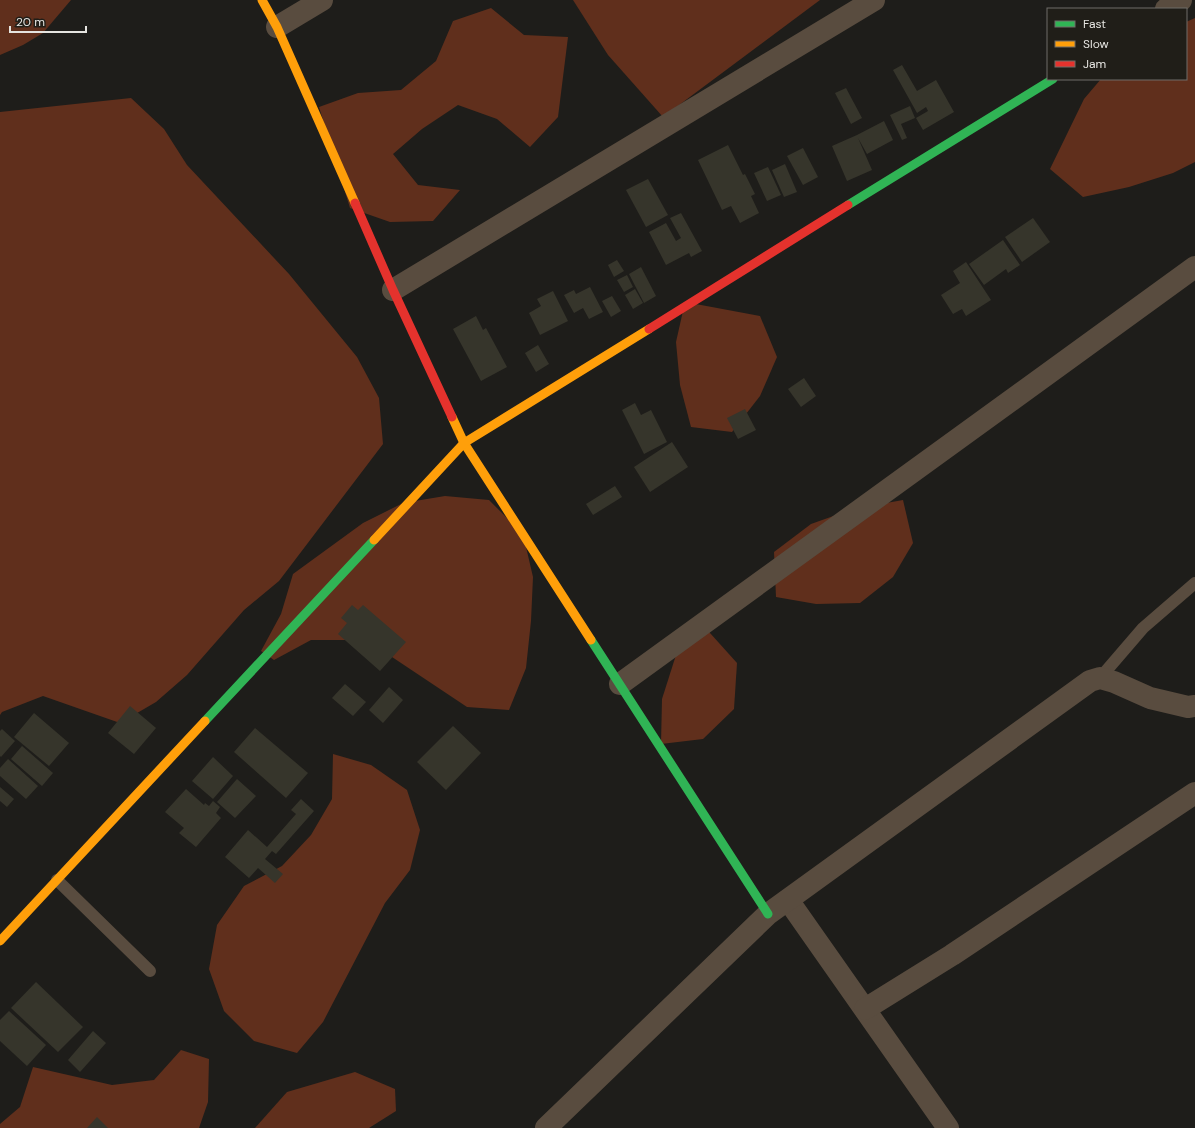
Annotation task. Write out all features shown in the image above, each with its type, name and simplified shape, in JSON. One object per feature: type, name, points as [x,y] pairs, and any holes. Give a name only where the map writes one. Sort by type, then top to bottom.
[{"type":"street","points":[[262,0],[277,27],[393,290],[464,443],[768,914]]},
{"type":"street","points":[[277,27],[322,0]]},
{"type":"street","points":[[393,290],[874,0]]},
{"type":"street","points":[[1168,8],[1181,0]]},
{"type":"street","points":[[0,941],[464,443],[1051,80]]},
{"type":"street","points":[[620,684],[1195,267]]},
{"type":"street","points":[[546,1128],[768,914],[1090,681],[1100,678],[1114,682],[1150,698],[1188,707],[1195,706]]},
{"type":"street","points":[[865,1009],[952,955],[1195,792]]},
{"type":"street","points":[[788,900],[948,1128]]},
{"type":"lane","points":[[1100,678],[1142,628],[1195,584]]},
{"type":"lane","points":[[57,880],[150,971]]},
{"type":"shaded area","points":[[0,0],[71,0],[43,33],[23,45],[0,55]]},
{"type":"shaded area","points":[[573,0],[820,0],[663,117],[608,55]]},
{"type":"shaded area","points":[[491,8],[524,35],[568,37],[558,117],[530,147],[497,119],[458,105],[422,129],[393,154],[418,185],[460,190],[433,221],[390,222],[350,208],[319,107],[358,93],[401,90],[436,61],[453,21]]},
{"type":"shaded area","points":[[1195,18],[1195,162],[1173,173],[1129,187],[1083,197],[1050,169],[1084,99],[1100,80],[1187,80],[1187,22]]},
{"type":"shaded area","points":[[131,98],[164,129],[187,165],[289,274],[357,357],[379,398],[383,444],[279,581],[244,610],[187,675],[156,702],[120,723],[43,696],[2,712],[0,715],[0,112]]},
{"type":"shaded area","points":[[685,302],[760,316],[777,357],[760,396],[732,432],[691,427],[680,385],[676,342]]},
{"type":"shaded area","points":[[445,496],[489,500],[523,534],[533,577],[531,621],[526,668],[509,710],[467,707],[392,657],[353,640],[311,640],[274,660],[261,651],[281,614],[293,574],[363,523],[403,503]]},
{"type":"shaded area","points":[[903,500],[913,543],[893,577],[860,603],[816,604],[776,597],[774,552],[811,524],[853,509]]},
{"type":"shaded area","points":[[701,623],[737,663],[734,709],[703,739],[661,744],[662,699],[676,655]]},
{"type":"shaded area","points":[[333,754],[371,765],[407,790],[420,830],[410,870],[385,903],[323,1022],[297,1053],[254,1041],[224,1011],[209,969],[217,925],[244,886],[282,866],[311,835],[332,799]]},
{"type":"shaded area","points":[[181,1050],[209,1059],[208,1102],[199,1128],[0,1128],[0,1124],[20,1107],[33,1067],[112,1085],[154,1080]]},
{"type":"shaded area","points":[[355,1072],[395,1089],[396,1111],[369,1128],[255,1128],[287,1092]]},
{"type":"building","points":[[902,65],[917,91],[936,80],[954,112],[923,130],[916,118],[928,111],[926,107],[917,113],[893,70]]},
{"type":"building","points":[[846,88],[862,118],[851,124],[835,93]]},
{"type":"building","points":[[910,106],[915,118],[901,124],[907,138],[902,140],[890,115]]},
{"type":"building","points":[[884,121],[893,140],[867,154],[858,138],[872,170],[847,181],[832,146]]},
{"type":"building","points":[[728,145],[743,175],[745,174],[755,194],[751,196],[759,213],[740,223],[731,206],[722,210],[698,160]]},
{"type":"building","points":[[803,148],[818,177],[803,185],[787,156]]},
{"type":"building","points":[[785,164],[797,192],[784,197],[772,170]]},
{"type":"building","points":[[768,167],[781,195],[767,201],[754,173]]},
{"type":"building","points":[[648,179],[668,215],[646,227],[626,190]]},
{"type":"building","points":[[681,213],[702,251],[691,257],[689,253],[666,265],[649,232],[666,223],[676,241],[681,238],[670,218]]},
{"type":"building","points":[[1033,218],[1050,242],[1022,262],[1005,237]]},
{"type":"building","points":[[1003,240],[1020,265],[1008,273],[1006,269],[984,285],[969,264]]},
{"type":"building","points":[[617,260],[624,271],[614,277],[608,265]]},
{"type":"building","points":[[966,262],[991,300],[966,316],[962,309],[953,314],[941,295],[960,283],[953,271]]},
{"type":"building","points":[[641,267],[656,296],[644,303],[629,274]]},
{"type":"building","points":[[627,275],[633,287],[624,292],[617,280]]},
{"type":"building","points":[[590,287],[603,312],[589,319],[583,308],[574,313],[564,295],[574,290],[576,294]]},
{"type":"building","points":[[635,289],[643,303],[633,309],[625,295]]},
{"type":"building","points":[[553,291],[568,321],[540,335],[529,313],[541,306],[537,299]]},
{"type":"building","points":[[612,296],[621,311],[611,317],[602,301]]},
{"type":"building","points":[[476,316],[483,330],[486,328],[507,367],[481,381],[453,329]]},
{"type":"building","points":[[538,345],[549,364],[536,372],[525,353]]},
{"type":"building","points":[[804,378],[816,396],[801,407],[788,389]]},
{"type":"building","points":[[635,403],[641,415],[651,410],[667,442],[644,454],[622,410]]},
{"type":"building","points":[[745,409],[756,430],[738,439],[727,418]]},
{"type":"building","points":[[672,442],[688,467],[650,492],[634,467]]},
{"type":"building","points":[[615,486],[622,497],[593,515],[586,504]]},
{"type":"building","points":[[352,605],[358,610],[363,605],[406,642],[380,671],[338,634],[347,623],[341,618]]},
{"type":"building","points":[[345,684],[366,702],[353,716],[332,698]]},
{"type":"building","points":[[389,687],[403,700],[383,723],[369,710]]},
{"type":"building","points":[[130,706],[156,728],[134,754],[108,733]]},
{"type":"building","points":[[34,713],[69,743],[49,766],[14,737]]},
{"type":"building","points":[[453,726],[481,753],[446,790],[417,762]]},
{"type":"building","points":[[255,728],[308,773],[286,798],[234,752]]},
{"type":"building","points":[[2,729],[15,741],[1,757],[0,731]]},
{"type":"building","points":[[22,746],[53,773],[42,786],[11,759]]},
{"type":"building","points":[[213,757],[233,776],[213,799],[192,781]]},
{"type":"building","points":[[8,759],[38,786],[26,799],[0,776],[0,768]]},
{"type":"building","points":[[237,779],[256,796],[235,818],[217,802]]},
{"type":"building","points":[[0,787],[14,799],[7,807],[0,801]]},
{"type":"building","points":[[186,789],[204,805],[205,803],[209,806],[213,801],[220,807],[216,813],[221,818],[196,847],[179,833],[184,828],[165,812]]},
{"type":"building","points":[[301,799],[314,811],[276,854],[272,851],[265,859],[283,874],[275,883],[258,868],[249,878],[225,857],[248,830],[267,847],[296,814],[291,810]]},
{"type":"building","points":[[36,982],[83,1027],[58,1052],[11,1008]]},
{"type":"building","points":[[9,1011],[46,1045],[27,1066],[0,1041],[0,1020]]},
{"type":"building","points":[[93,1031],[106,1043],[80,1072],[68,1060]]},
{"type":"building","points":[[97,1117],[108,1128],[87,1128]]},
{"type":"traffic: fast","points":[[848,205],[1051,80]]},
{"type":"traffic: fast","points":[[205,721],[374,540]]},
{"type":"traffic: fast","points":[[591,640],[768,914]]},
{"type":"traffic: slow","points":[[262,0],[277,27],[355,203]]},
{"type":"traffic: slow","points":[[374,540],[464,443],[649,329]]},
{"type":"traffic: slow","points":[[452,417],[464,443],[591,640]]},
{"type":"traffic: slow","points":[[0,941],[205,721]]},
{"type":"traffic: jam","points":[[355,203],[393,290],[452,417]]},
{"type":"traffic: jam","points":[[649,329],[848,205]]}]
